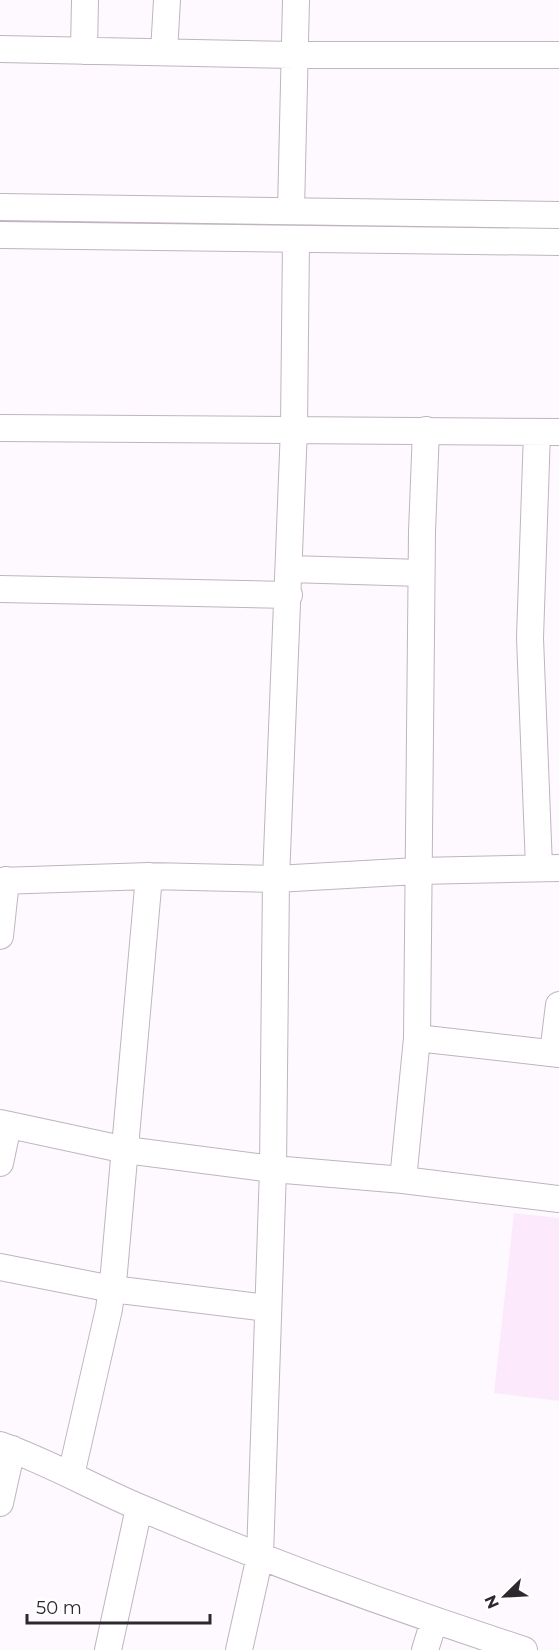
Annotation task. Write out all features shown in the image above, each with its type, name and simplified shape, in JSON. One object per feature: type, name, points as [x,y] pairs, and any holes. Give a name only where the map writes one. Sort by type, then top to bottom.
[{"type":"street","points":[[84,51],[85,0]]},
{"type":"street","points":[[164,52],[167,0]]},
{"type":"street","points":[[291,210],[296,0]]},
{"type":"street","points":[[0,49],[294,55],[559,55]]},
{"type":"street","points":[[0,207],[559,215]]},
{"type":"street","points":[[0,235],[559,242]]},
{"type":"street","points":[[239,1650],[260,1556],[273,1169],[276,879],[290,569],[297,240]]},
{"type":"street","points":[[0,428],[294,428],[548,432],[530,659],[549,867],[417,871],[276,879],[149,876],[3,880],[0,936]]},
{"type":"street","points":[[403,1180],[417,1038],[421,573],[426,430]]},
{"type":"street","points":[[290,569],[421,573]]},
{"type":"street","points":[[0,589],[289,595]]},
{"type":"street","points":[[70,1475],[112,1289],[149,876]]},
{"type":"street","points":[[417,1038],[556,1054],[559,1005]]},
{"type":"street","points":[[0,1163],[4,1124],[126,1150],[273,1169],[403,1180],[559,1198]]},
{"type":"street","points":[[0,1267],[112,1289],[268,1308]]},
{"type":"street","points":[[0,1503],[6,1447],[139,1508],[260,1556],[434,1621],[524,1650]]},
{"type":"street","points":[[108,1650],[139,1508]]},
{"type":"street","points":[[424,1650],[434,1621]]},
{"type":"shaded area","points":[[514,1213],[559,1218],[559,1401],[494,1393]]}]
